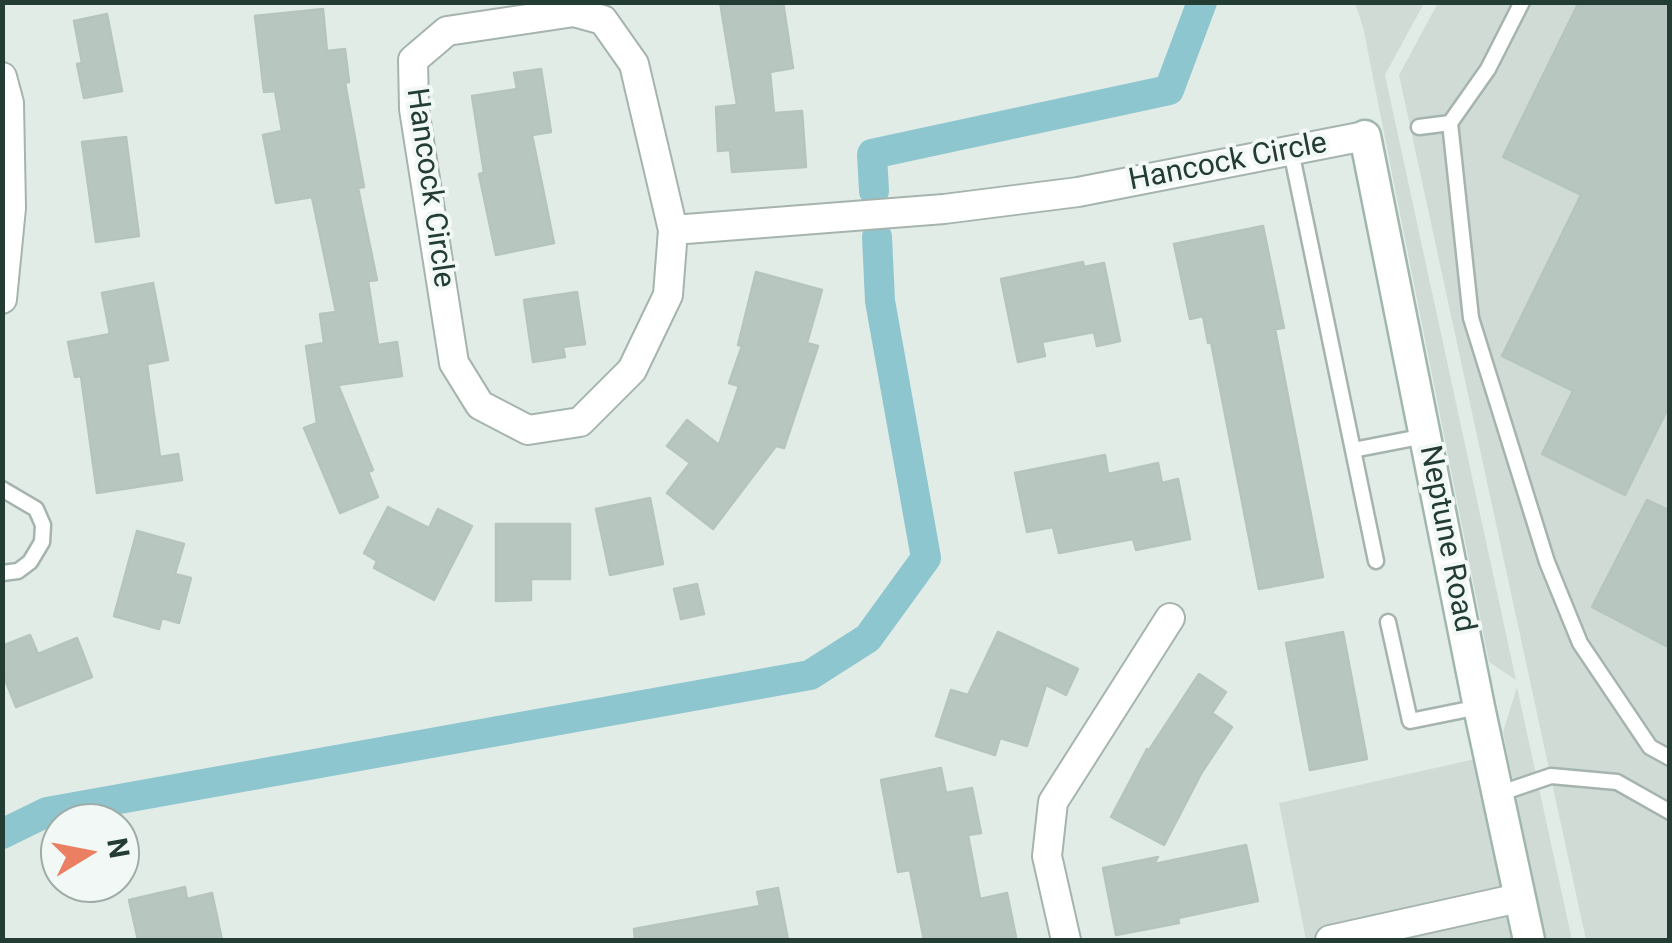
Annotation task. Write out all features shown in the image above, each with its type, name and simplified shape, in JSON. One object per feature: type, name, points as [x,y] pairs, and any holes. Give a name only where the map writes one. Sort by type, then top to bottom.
[{"type":"main road","name":"Neptune Road","points":[[1365,136],[1529,940]]},
{"type":"street","name":"Hancock Circle","points":[[574,12],[603,20],[634,64],[673,230],[668,295],[632,370],[580,422],[528,430],[480,405],[454,363],[414,109],[413,60],[447,31],[574,12]]},
{"type":"street","points":[[2,78],[8,102],[11,208],[2,299]]},
{"type":"street","name":"Hancock Circle","points":[[673,230],[944,208],[1059,194],[1365,136]]},
{"type":"street","points":[[1066,940],[1047,856],[1053,802],[1170,618]]},
{"type":"street","points":[[1330,940],[1520,898]]},
{"type":"lane","points":[[1522,2],[1488,69],[1450,123],[1471,318],[1547,562],[1580,644],[1650,747],[1670,758]]},
{"type":"lane","points":[[1419,126],[1450,123]]},
{"type":"lane","points":[[1291,151],[1376,561]]},
{"type":"lane","points":[[1354,450],[1426,436]]},
{"type":"lane","points":[[2,488],[36,508],[43,525],[42,542],[30,562],[18,571],[2,573]]},
{"type":"lane","points":[[1388,622],[1410,721],[1479,707]]},
{"type":"lane","points":[[1498,794],[1550,776],[1617,782],[1670,812]]},
{"type":"shaded area","points":[[1355,3],[1424,3],[1385,75],[1516,680],[1489,662],[1363,27]]},
{"type":"shaded area","points":[[1438,3],[1669,3],[1669,940],[1586,940],[1399,75]]},
{"type":"shaded area","points":[[1517,687],[1572,940],[1545,940],[1503,732]]},
{"type":"shaded area","points":[[1475,759],[1512,940],[1306,940],[1279,803]]},
{"type":"building","points":[[720,2],[783,2],[793,68],[770,72],[774,113],[802,111],[806,167],[732,172],[730,150],[718,151],[716,107],[737,105]]},
{"type":"building","points":[[1579,2],[1670,2],[1670,404],[1625,495],[1542,454],[1573,391],[1502,356],[1581,195],[1503,157]]},
{"type":"building","points":[[323,9],[327,51],[345,49],[349,82],[345,83],[364,187],[358,188],[377,280],[368,281],[378,345],[397,342],[402,376],[338,385],[373,470],[368,472],[378,497],[340,513],[304,428],[317,423],[306,346],[324,343],[320,314],[336,312],[312,197],[276,203],[263,135],[282,131],[275,91],[264,92],[255,16]]},
{"type":"building","points":[[107,14],[122,91],[84,98],[74,21]]},
{"type":"building","points":[[541,69],[551,132],[532,135],[554,243],[496,255],[479,174],[484,173],[472,96],[517,89],[514,73]]},
{"type":"building","points":[[126,137],[139,236],[96,242],[82,142]]},
{"type":"building","points":[[1263,226],[1284,328],[1275,329],[1323,577],[1259,589],[1211,342],[1208,343],[1203,316],[1190,319],[1174,244]]},
{"type":"building","points":[[1083,262],[1084,267],[1104,263],[1120,341],[1097,346],[1094,332],[1042,342],[1045,356],[1018,362],[1001,279]]},
{"type":"building","points":[[756,272],[822,290],[807,343],[818,346],[784,448],[776,446],[713,529],[667,493],[690,463],[667,446],[687,420],[719,445],[739,386],[729,383],[742,346],[738,345]]},
{"type":"building","points":[[153,283],[168,360],[147,364],[160,457],[178,454],[182,480],[97,493],[81,376],[75,377],[68,342],[110,334],[102,293]]},
{"type":"building","points":[[577,292],[585,344],[563,347],[565,357],[533,362],[524,300]]},
{"type":"building","points":[[1105,455],[1108,474],[1158,463],[1162,483],[1178,479],[1190,539],[1136,550],[1133,539],[1059,553],[1053,527],[1027,532],[1015,473]]},
{"type":"building","points":[[650,498],[663,564],[610,575],[596,509]]},
{"type":"building","points":[[1647,500],[1670,511],[1670,648],[1592,607]]},
{"type":"building","points":[[388,507],[429,528],[438,509],[472,526],[434,600],[374,568],[377,561],[364,553]]},
{"type":"building","points":[[496,524],[570,524],[570,579],[531,579],[531,600],[496,601]]},
{"type":"building","points":[[137,531],[184,544],[175,574],[191,578],[179,623],[162,618],[159,629],[114,616]]},
{"type":"building","points":[[697,584],[704,614],[681,619],[674,589]]},
{"type":"building","points":[[998,632],[1078,669],[1066,695],[1046,685],[1027,746],[1000,738],[995,755],[936,736],[951,690],[968,695]]},
{"type":"building","points":[[1343,632],[1367,759],[1310,770],[1286,643]]},
{"type":"building","points":[[30,635],[38,654],[77,638],[92,677],[16,707],[2,672],[2,646]]},
{"type":"building","points":[[1199,674],[1226,692],[1212,713],[1232,727],[1202,772],[1164,845],[1111,817],[1147,749]]},
{"type":"building","points":[[941,768],[946,793],[972,788],[981,833],[968,835],[980,899],[1007,893],[1016,937],[924,940],[910,870],[898,872],[881,780]]},
{"type":"building","points":[[1246,845],[1258,901],[1116,935],[1103,868],[1158,857],[1154,864]]},
{"type":"building","points":[[185,887],[187,899],[212,893],[222,940],[138,940],[130,903],[140,903],[140,897]]},
{"type":"building","points":[[778,888],[788,940],[635,940],[634,929],[760,906],[757,892]]},
{"type":"waterway","points":[[874,191],[872,154],[1169,90],[1202,2]]},
{"type":"waterway","points":[[2,834],[47,812],[810,675],[868,638],[926,558],[880,301],[877,237]]}]
